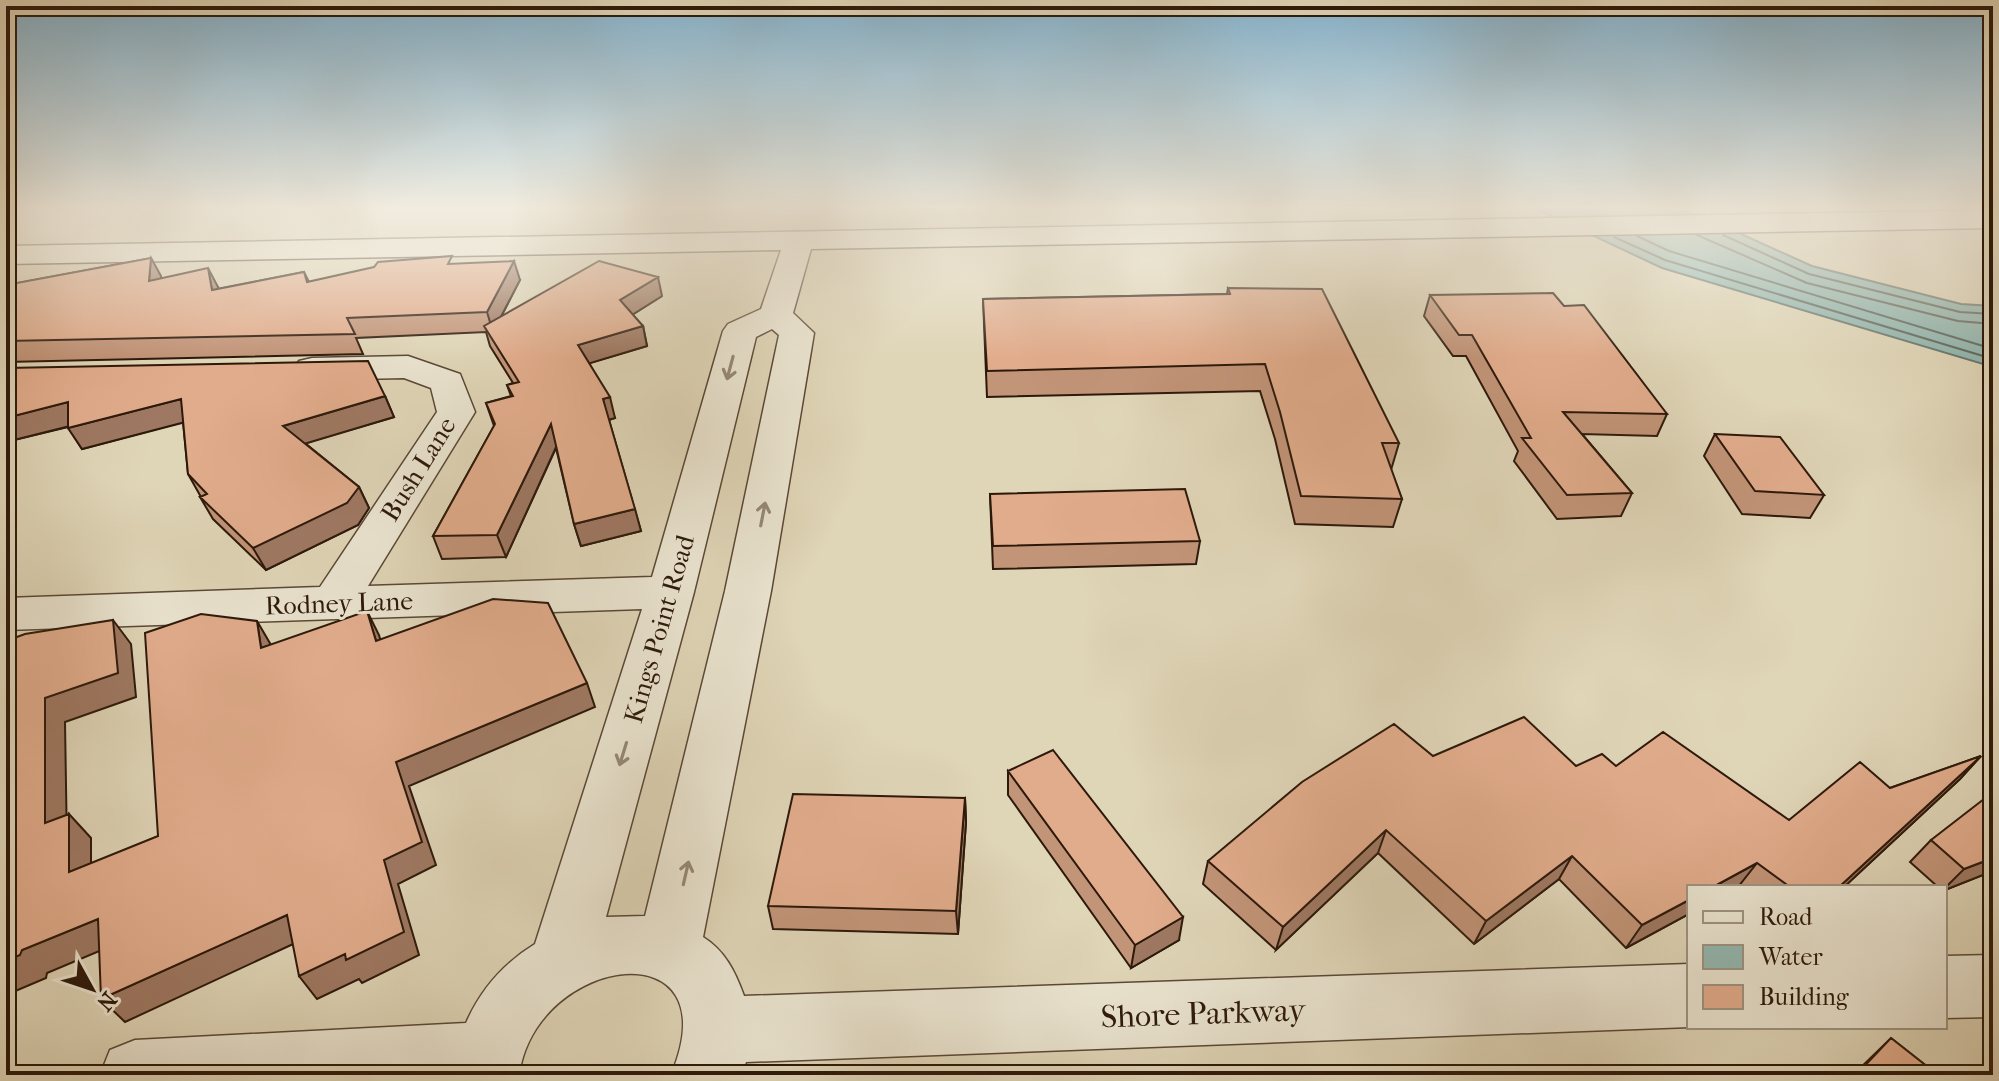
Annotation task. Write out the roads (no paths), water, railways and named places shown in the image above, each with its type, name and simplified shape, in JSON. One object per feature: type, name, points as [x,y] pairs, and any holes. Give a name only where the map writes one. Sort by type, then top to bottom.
[{"type":"street","points":[[669,949],[748,591],[797,333],[776,315],[794,256]]},
{"type":"street","name":"Kings Point Road","points":[[561,963],[671,592],[740,331],[776,315]]},
{"type":"street","name":"Bush Lane","points":[[284,369],[408,367],[447,382],[456,412],[333,604]]},
{"type":"street","name":"Rodney Lane","points":[[6,614],[671,592]]},
{"type":"street","points":[[135,1075],[484,1066],[502,1020],[527,989],[561,963],[599,947],[636,943],[669,949],[696,967],[712,995],[712,1052]]},
{"type":"street","points":[[1947,987],[1993,986]]},
{"type":"street","name":"Shore Parkway","points":[[712,1052],[1687,996]]},
{"type":"water","points":[[1637,256],[1791,256],[1812,266],[1961,304],[1993,306],[1993,367],[1662,268]]}]
